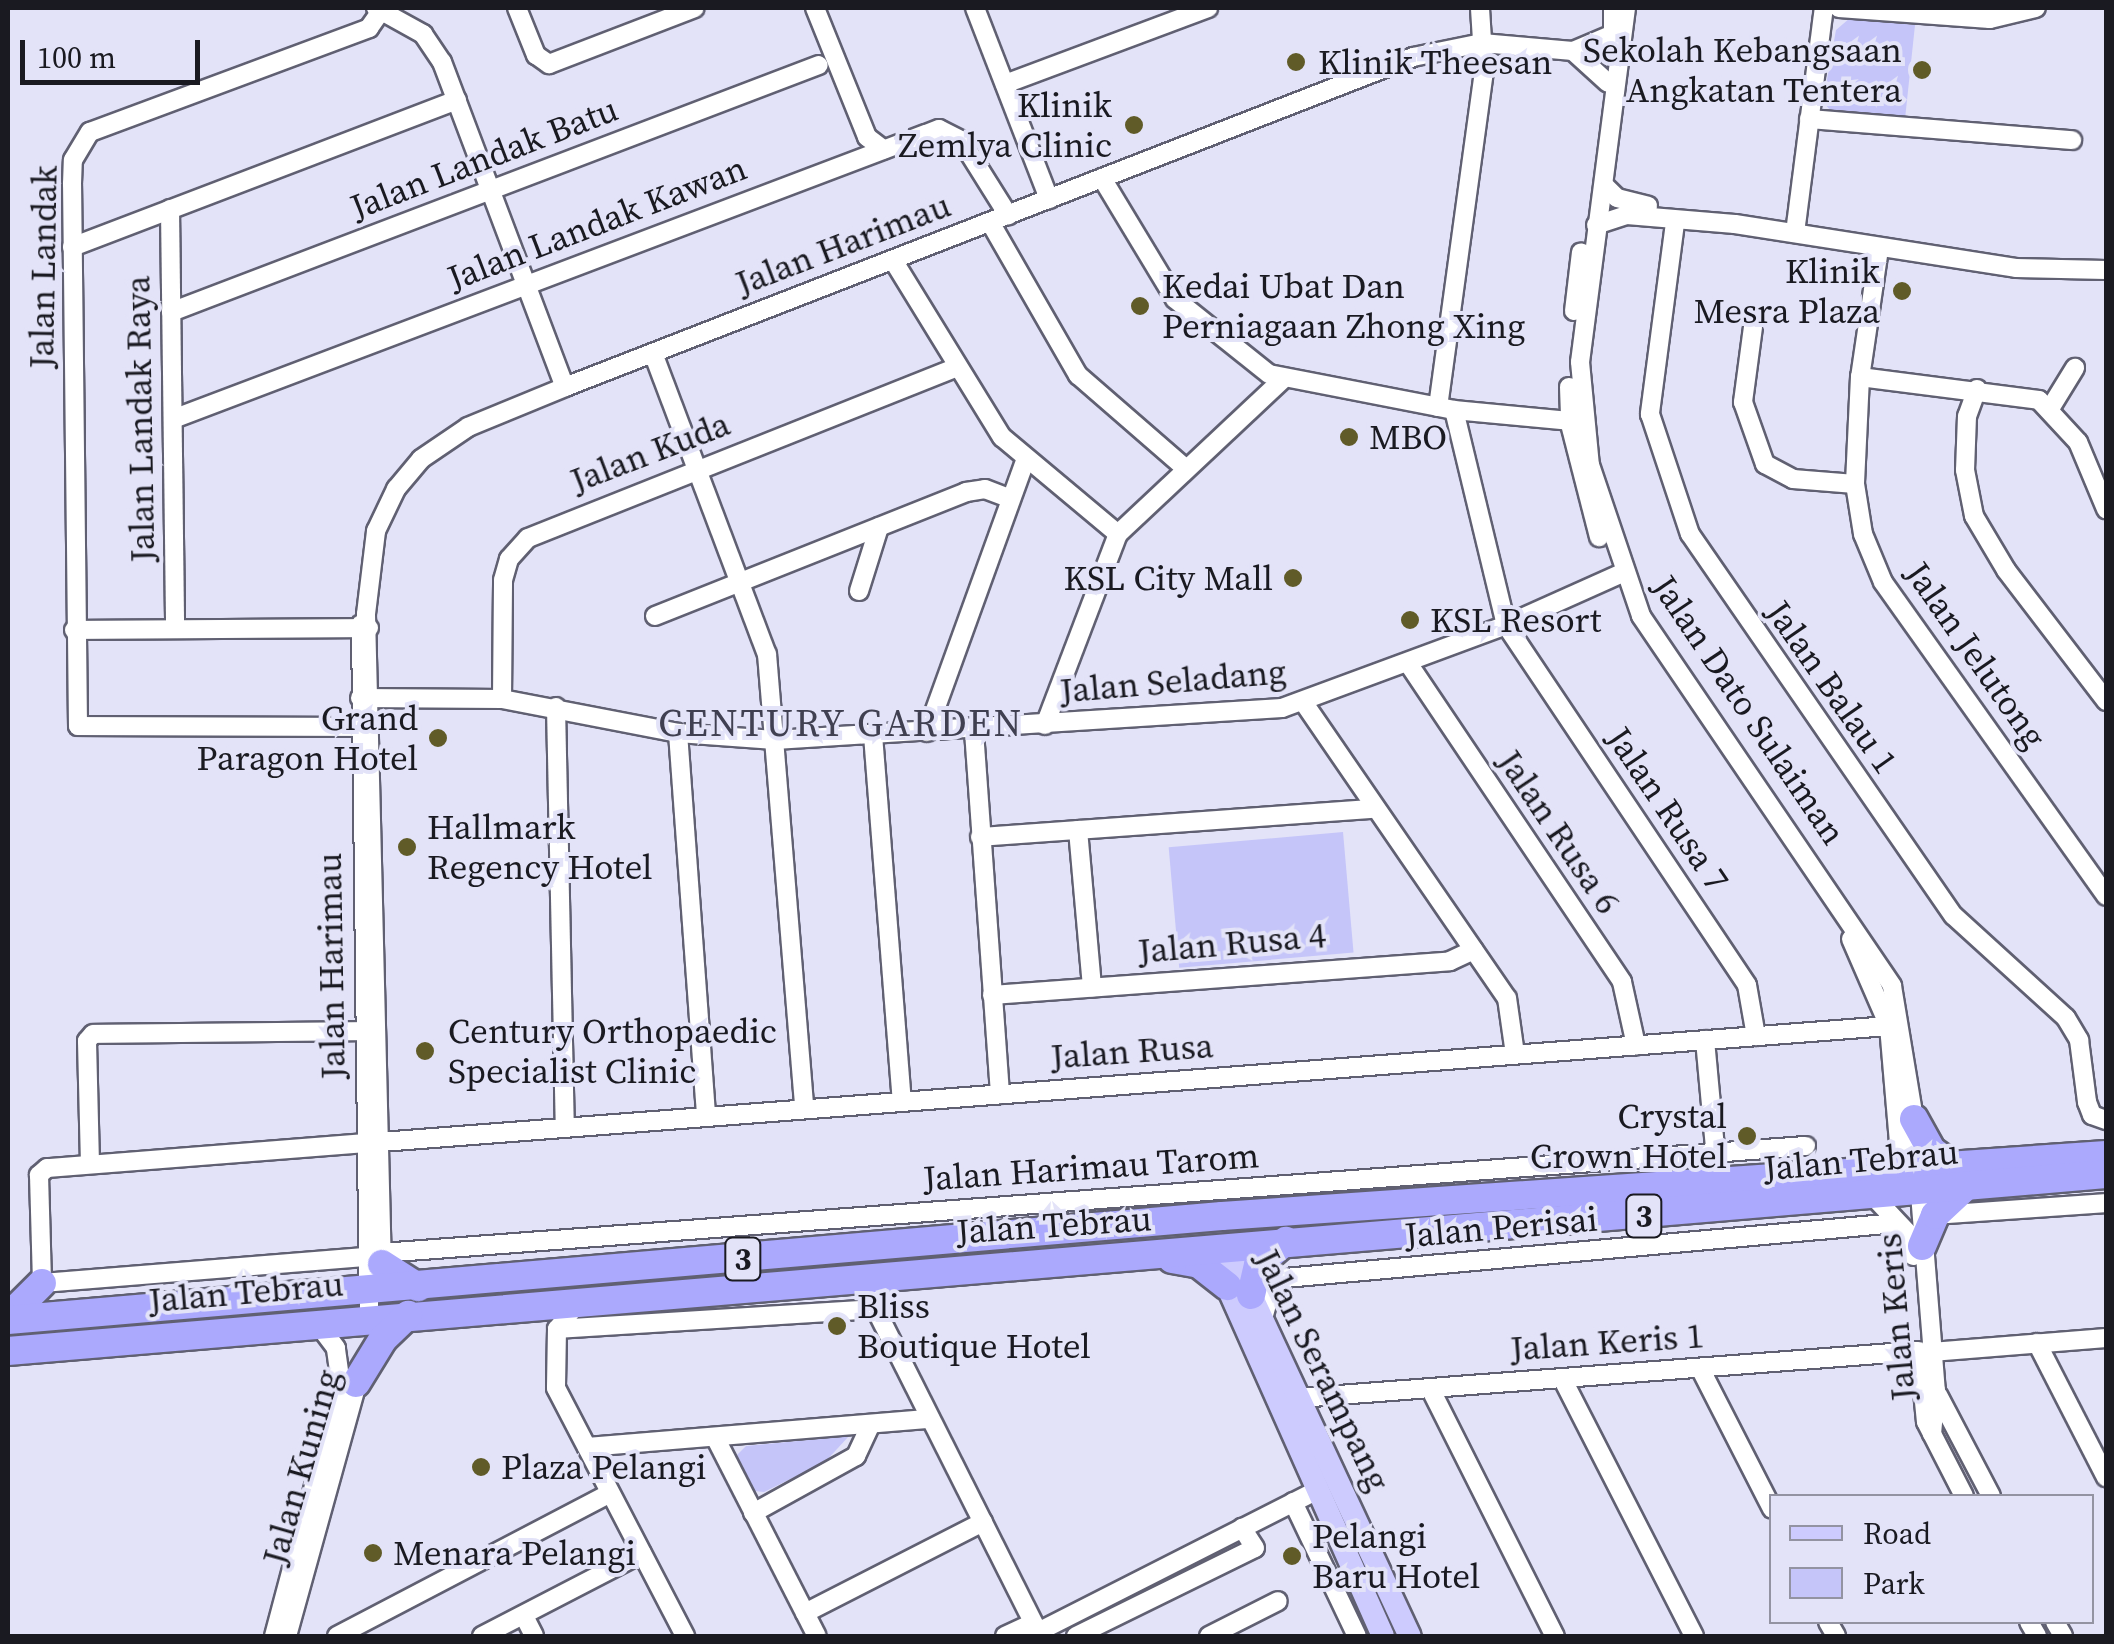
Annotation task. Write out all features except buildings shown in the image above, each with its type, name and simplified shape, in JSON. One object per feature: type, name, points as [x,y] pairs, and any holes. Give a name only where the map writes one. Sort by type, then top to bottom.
[{"type":"highway","points":[[1914,1119],[1932,1151],[1958,1177]]},
{"type":"highway","name":"Jalan Tebrau","points":[[8,1351],[317,1322],[381,1288],[585,1300],[1874,1197],[1958,1177],[2106,1155]]},
{"type":"highway","name":"Jalan Tebrau","points":[[1958,1177],[2106,1174]]},
{"type":"highway","points":[[1922,1246],[1915,1188],[1958,1177]]},
{"type":"highway","name":"Jalan Tebrau","points":[[8,1319],[1718,1181],[1915,1188]]},
{"type":"highway","points":[[1068,1231],[1194,1233],[1222,1248],[1249,1227],[1383,1208]]},
{"type":"highway","points":[[1148,1256],[1199,1264],[1239,1291],[1258,1265],[1286,1241]]},
{"type":"highway","points":[[8,1319],[42,1283]]},
{"type":"highway","points":[[356,1383],[382,1340],[381,1288]]},
{"type":"main road","name":"Jalan Serampang","points":[[1222,1248],[1316,1490],[1382,1636]]},
{"type":"main road","name":"Jalan Serampang","points":[[1239,1291],[1262,1322],[1410,1636]]},
{"type":"street","points":[[517,8],[536,55],[548,64],[694,8]]},
{"type":"street","points":[[816,8],[867,137],[884,150]]},
{"type":"street","points":[[976,8],[1049,199]]},
{"type":"street","points":[[1005,84],[1208,8]]},
{"type":"street","points":[[1480,8],[1484,72],[1446,409],[1506,624]]},
{"type":"street","name":"Jalan Dato Sulaiman","points":[[1613,8],[1608,83],[1578,278],[1576,423],[1617,574],[1648,646],[1853,942],[1888,1026],[1915,1188]]},
{"type":"street","name":"Jalan Dato Sulaiman","points":[[1576,423],[1596,224],[1626,8]]},
{"type":"street","points":[[1795,233],[1824,8]]},
{"type":"street","points":[[1839,8],[1932,11],[1990,18],[2036,8]]},
{"type":"street","points":[[379,9],[434,47],[565,387]]},
{"type":"street","name":"Jalan Landak","points":[[360,727],[78,726],[74,630],[73,160],[90,132],[369,28],[379,9]]},
{"type":"street","name":"Jalan Harimau","points":[[373,1143],[366,623],[376,531],[405,477],[468,427],[1413,58],[1482,44],[1573,50],[1614,34]]},
{"type":"street","points":[[1573,50],[1608,83]]},
{"type":"street","name":"Jalan Landak Batu","points":[[171,312],[819,65]]},
{"type":"street","points":[[72,247],[457,100]]},
{"type":"street","points":[[1810,119],[2072,140]]},
{"type":"street","name":"Jalan Landak Kawan","points":[[172,419],[861,158],[950,130],[999,218]]},
{"type":"street","points":[[861,158],[867,137]]},
{"type":"street","points":[[1102,178],[1175,299],[1282,380],[1446,409],[1576,423]]},
{"type":"street","points":[[1604,185],[1627,202],[1707,216],[1714,223]]},
{"type":"street","name":"Jalan Landak Raya","points":[[170,209],[175,628]]},
{"type":"street","points":[[1596,224],[1618,215],[1674,223],[1714,223],[2016,268],[2106,270]]},
{"type":"street","points":[[999,218],[1078,375],[1186,469]]},
{"type":"street","name":"Jalan Balau 1","points":[[1674,223],[1650,414],[1690,534],[1954,916],[2066,1018],[2079,1040],[2087,1102],[2092,1114],[2106,1120]]},
{"type":"street","name":"Jalan Jelutong","points":[[1879,248],[1860,377],[1856,484],[1863,534],[1882,582],[2099,876],[2106,896]]},
{"type":"street","points":[[893,260],[956,368],[1025,462],[1118,534]]},
{"type":"street","points":[[1753,328],[1743,402],[1764,464],[1793,478],[1856,484]]},
{"type":"street","points":[[654,353],[768,654],[804,1108]]},
{"type":"street","name":"Jalan Kuda","points":[[502,699],[504,580],[518,546],[543,528],[956,368]]},
{"type":"street","points":[[2051,407],[2075,368]]},
{"type":"street","points":[[1860,377],[1977,389],[2051,407],[2078,442],[2106,508]]},
{"type":"street","points":[[1045,725],[1118,534],[1282,380]]},
{"type":"street","points":[[1977,389],[1968,416],[1966,470],[1978,526],[2106,700]]},
{"type":"street","points":[[927,732],[1008,498],[1025,462]]},
{"type":"street","points":[[655,616],[739,578],[977,489],[1008,498]]},
{"type":"street","points":[[859,591],[879,526]]},
{"type":"street","name":"Jalan Dato Sulaiman","points":[[1617,574],[1655,639],[1883,968],[1900,1012],[1914,1119],[1915,1188]]},
{"type":"street","name":"Jalan Seladang","points":[[366,698],[502,699],[678,733],[776,740],[974,731],[1304,703],[1506,624],[1617,574]]},
{"type":"street","points":[[74,630],[366,623]]},
{"type":"street","name":"Jalan Rusa 7","points":[[1506,624],[1747,985],[1756,1036]]},
{"type":"street","name":"Jalan Rusa 6","points":[[1408,662],[1622,982],[1636,1045]]},
{"type":"street","name":"Jalan Harimau","points":[[366,698],[360,727],[365,1032],[381,1288]]},
{"type":"street","points":[[1304,703],[1507,998],[1515,1054]]},
{"type":"street","points":[[556,707],[565,1127]]},
{"type":"street","points":[[974,731],[1000,1094]]},
{"type":"street","points":[[678,733],[706,1116]]},
{"type":"street","points":[[872,735],[902,1101]]},
{"type":"street","points":[[980,837],[1374,809]]},
{"type":"street","points":[[1078,830],[1092,987]]},
{"type":"street","name":"Jalan Rusa 4","points":[[992,995],[1450,961],[1474,950]]},
{"type":"street","name":"Jalan Rusa","points":[[42,1283],[39,1174],[47,1168],[1888,1026]]},
{"type":"street","points":[[90,1164],[88,1041],[93,1034],[365,1032]]},
{"type":"street","points":[[1705,1040],[1718,1181]]},
{"type":"street","name":"Jalan Harimau Tarom","points":[[42,1283],[381,1288],[534,1242],[1806,1146]]},
{"type":"street","points":[[1576,1164],[1593,1191]]},
{"type":"street","points":[[1915,1188],[2106,1203]]},
{"type":"street","name":"Jalan Keris","points":[[1874,1197],[1912,1245],[1932,1434],[1963,1494]]},
{"type":"street","name":"Jalan Perisai","points":[[1262,1322],[1267,1294],[1285,1278],[1896,1223]]},
{"type":"street","points":[[519,1278],[534,1242]]},
{"type":"street","name":"Jalan Keris","points":[[1922,1246],[1925,1351],[1936,1390],[1932,1434]]},
{"type":"street","points":[[859,1276],[1037,1630]]},
{"type":"street","points":[[585,1300],[568,1310],[557,1328],[556,1388],[684,1636]]},
{"type":"street","points":[[557,1328],[875,1309]]},
{"type":"street","name":"Jalan Kuning","points":[[274,1636],[341,1386],[336,1348],[317,1322]]},
{"type":"street","name":"Jalan Keris 1","points":[[1299,1398],[2106,1338]]},
{"type":"street","points":[[2037,1342],[2101,1453],[2106,1477]]},
{"type":"street","points":[[1700,1368],[1769,1503]]},
{"type":"street","points":[[1562,1378],[1694,1636]]},
{"type":"street","name":"Jalan Kuning","points":[[287,1636],[356,1383]]},
{"type":"street","points":[[1430,1388],[1555,1636]]},
{"type":"street","points":[[1936,1390],[1989,1494]]},
{"type":"street","points":[[587,1447],[716,1440],[930,1419]]},
{"type":"street","points":[[753,1512],[856,1456],[870,1424]]},
{"type":"street","points":[[716,1440],[817,1636]]},
{"type":"street","points":[[1009,1636],[1037,1630],[1316,1490]]},
{"type":"street","points":[[337,1636],[610,1493]]},
{"type":"street","points":[[1293,1502],[1358,1636]]},
{"type":"street","points":[[805,1613],[983,1522]]},
{"type":"street","points":[[1076,1636],[1255,1548],[1242,1528]]},
{"type":"street","points":[[482,1636],[642,1553]]},
{"type":"street","points":[[1209,1636],[1278,1601]]},
{"type":"street","points":[[524,1616],[534,1636]]},
{"type":"green space","points":[[1850,18],[1915,25],[1905,119],[1833,113],[1823,102],[1836,30]]},
{"type":"green space","points":[[1343,832],[1354,953],[1179,968],[1169,847]]},
{"type":"green space","points":[[849,1436],[825,1462],[764,1492],[754,1491],[737,1455],[746,1446]]},
{"type":"place","name":"Klinik Theesan","points":[[1296,62]]},
{"type":"place","name":"Sekolah Kebangsaan Angkatan Tentera","points":[[1922,70]]},
{"type":"place","name":"Klinik Zemlya Clinic","points":[[1134,125]]},
{"type":"place","name":"Klinik Mesra Plaza","points":[[1902,291]]},
{"type":"place","name":"Kedai Ubat Dan Perniagaan Zhong Xing","points":[[1140,306]]},
{"type":"place","name":"MBO","points":[[1349,437]]},
{"type":"place","name":"KSL City Mall","points":[[1293,578]]},
{"type":"place","name":"KSL Resort","points":[[1410,620]]},
{"type":"place","name":"Grand Paragon Hotel","points":[[438,738]]},
{"type":"place","name":"Hallmark Regency Hotel","points":[[407,847]]},
{"type":"place","name":"Century Orthopaedic Specialist Clinic","points":[[425,1051]]},
{"type":"place","name":"Crystal Crown Hotel","points":[[1747,1136]]},
{"type":"place","name":"Bliss Boutique Hotel","points":[[837,1326]]},
{"type":"place","name":"Plaza Pelangi","points":[[481,1467]]},
{"type":"place","name":"Menara Pelangi","points":[[373,1553]]},
{"type":"place","name":"Pelangi Baru Hotel","points":[[1292,1556]]},
{"type":"district","name":"CENTURY GARDEN","points":[[841,724]]}]
